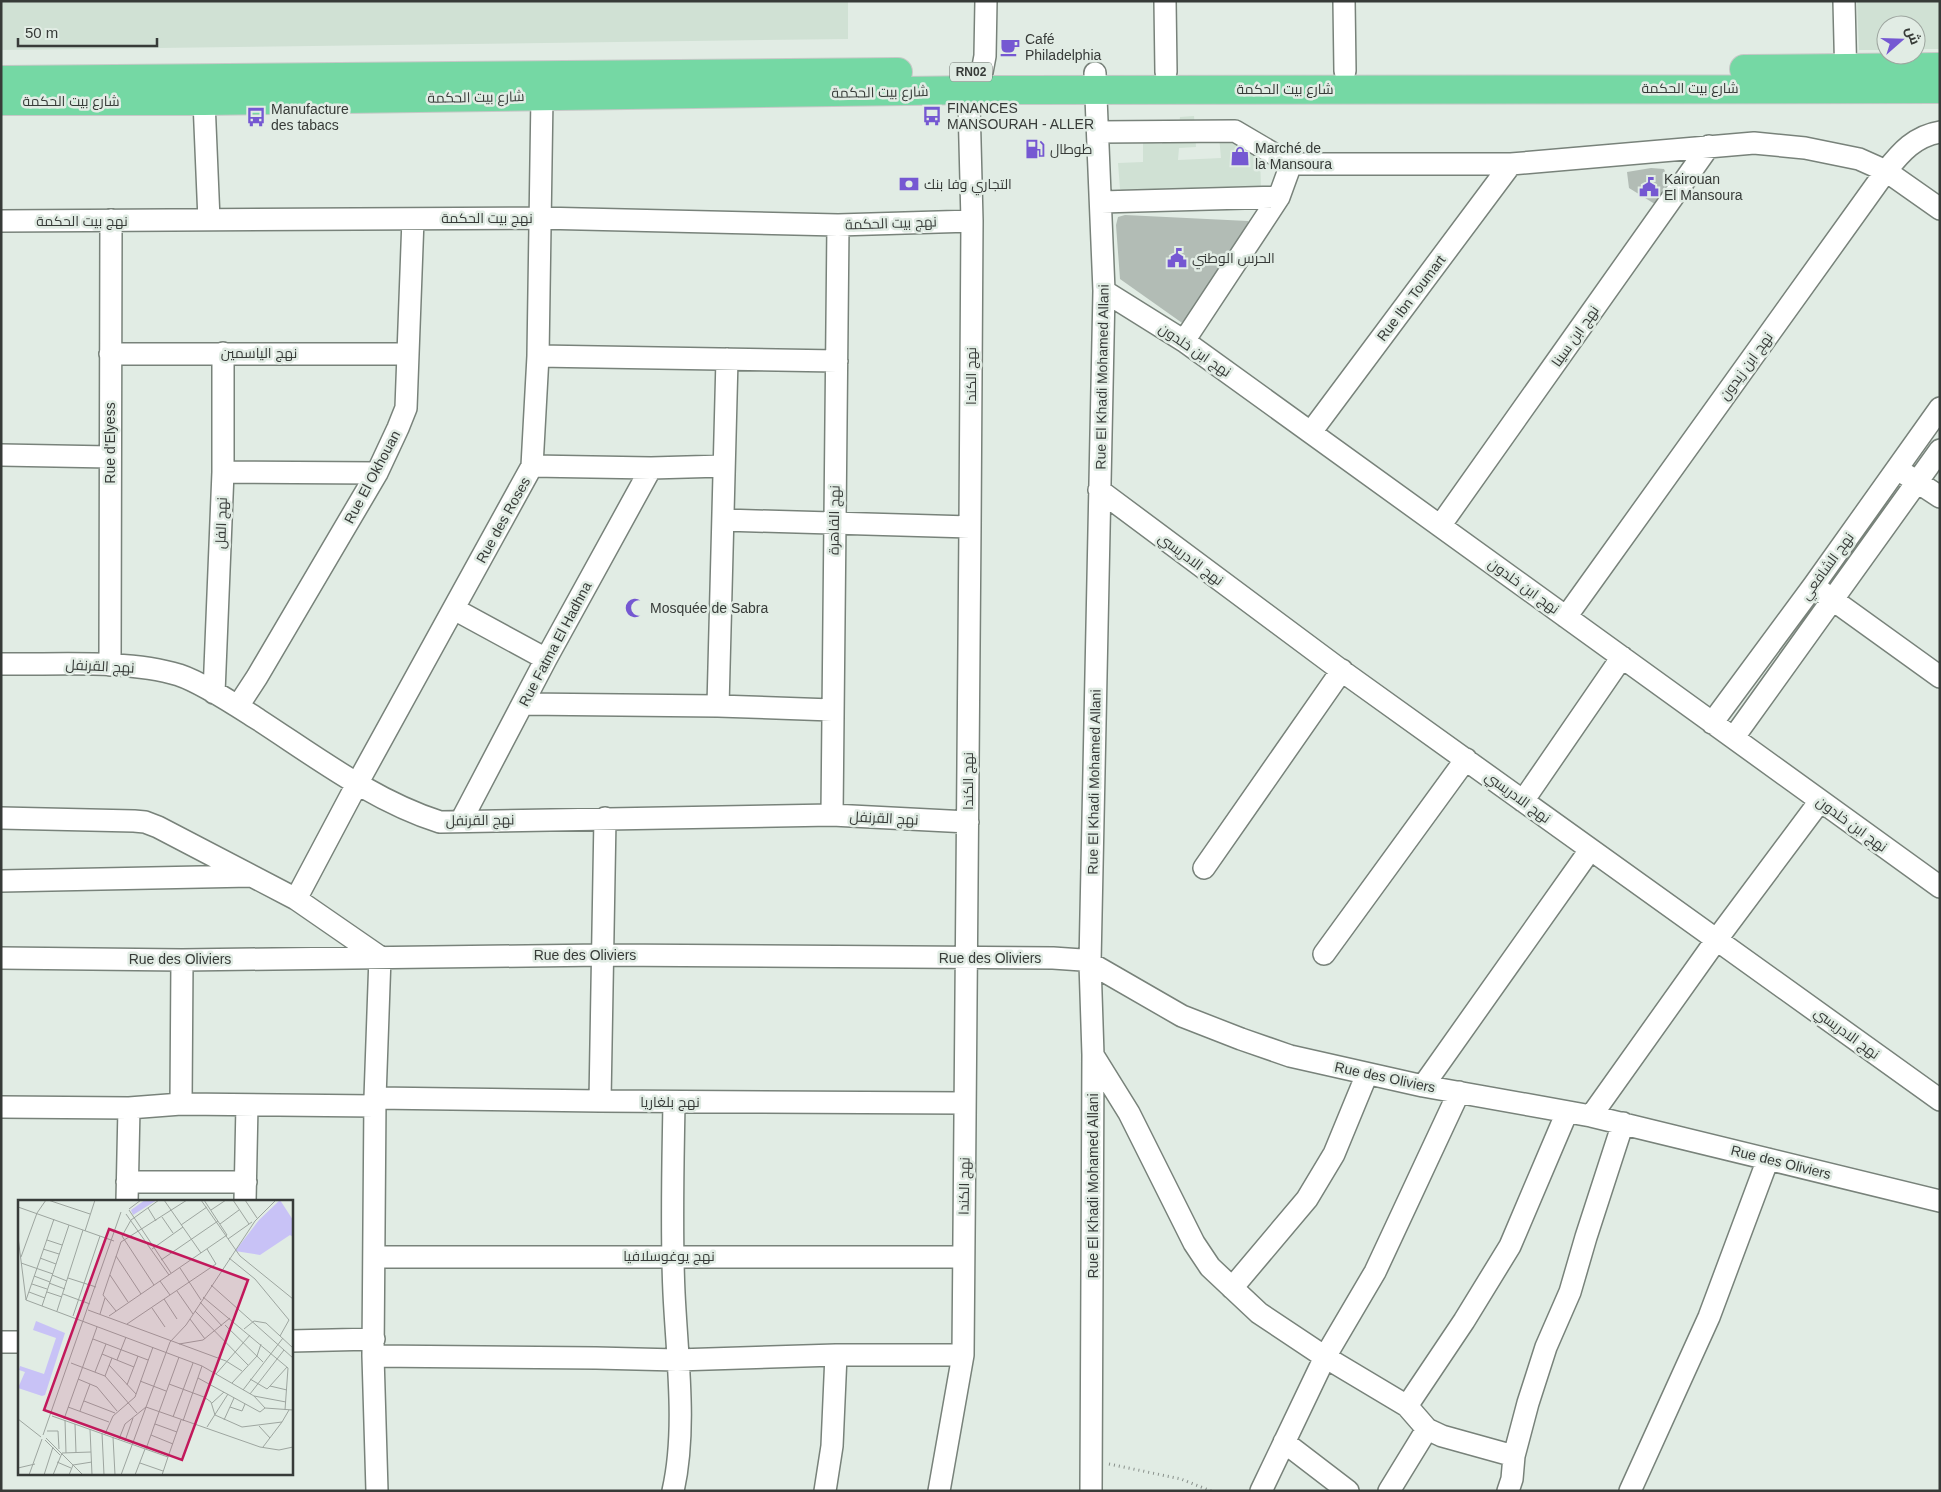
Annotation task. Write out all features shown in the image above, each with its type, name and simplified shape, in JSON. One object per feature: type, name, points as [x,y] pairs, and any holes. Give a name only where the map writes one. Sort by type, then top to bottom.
[{"type":"main road","name":"شارع بيت الحكمة","points":[[1,80],[1095,81],[1846,78],[1940,66]]},
{"type":"main road","name":"شارع بيت الحكمة","points":[[1095,81],[1166,72],[1345,71],[1846,78],[1940,89]]},
{"type":"main road","name":"شارع بيت الحكمة","points":[[1,101],[204,101],[542,96],[979,81]]},
{"type":"street","name":"نهج الكندا","points":[[939,1491],[962,1355],[972,220],[969,103],[979,81],[985,56],[986,1]]},
{"type":"street","points":[[1165,1],[1166,72]]},
{"type":"street","points":[[1344,1],[1345,71]]},
{"type":"street","points":[[1844,1],[1846,78]]},
{"type":"street","name":"Rue El Khadi Mohamed Allani","points":[[1091,1491],[1093,1055],[1090,963],[1104,291],[1095,81]]},
{"type":"street","name":"Rue des Roses","points":[[296,900],[357,784],[532,466],[538,356],[542,96]]},
{"type":"street","points":[[204,101],[209,220]]},
{"type":"street","points":[[1098,132],[1235,131],[1291,164],[1511,164],[1754,143],[1805,148],[1859,159],[1886,171],[1940,209]]},
{"type":"street","name":"نهج ابن زيدون","points":[[1566,617],[1886,171],[1912,142],[1922,136],[1940,132]]},
{"type":"street","name":"نهج ابن سينا","points":[[1440,526],[1709,146]]},
{"type":"street","points":[[1184,341],[1279,197],[1291,164]]},
{"type":"street","name":"Rue Ibn Toumart","points":[[1311,432],[1511,164]]},
{"type":"street","points":[[1101,202],[1279,197]]},
{"type":"street","name":"نهج بيت الحكمة","points":[[1,221],[539,218],[838,225],[972,220]]},
{"type":"street","name":"Rue El Okhouan","points":[[238,706],[377,473],[406,408],[413,219]]},
{"type":"street","name":"Rue d'Elyess","points":[[110,665],[111,220]]},
{"type":"street","name":"نهج القاهرة","points":[[832,815],[838,225]]},
{"type":"street","name":"نهج ابن خلدون","points":[[1104,291],[1184,341],[1940,887]]},
{"type":"street","name":"نهج الفل","points":[[214,693],[223,472],[223,353]]},
{"type":"street","name":"نهج الياسمين","points":[[110,354],[408,354]]},
{"type":"street","points":[[538,356],[837,361]]},
{"type":"street","points":[[718,706],[727,359]]},
{"type":"street","name":"نهج الشافعي","points":[[1712,723],[1814,585],[1940,408]]},
{"type":"street","name":"نهج الشافعي","points":[[1734,737],[1940,450]]},
{"type":"street","points":[[1,455],[110,457]]},
{"type":"street","points":[[532,466],[651,468],[723,466]]},
{"type":"street","name":"Rue Fatma El Hadhna","points":[[461,821],[546,659],[651,468]]},
{"type":"street","points":[[1896,468],[1940,497]]},
{"type":"street","points":[[223,472],[377,473]]},
{"type":"street","name":"نهج الادريسي","points":[[1099,490],[1590,850],[1940,1100]]},
{"type":"street","points":[[724,520],[970,527]]},
{"type":"street","points":[[1814,585],[1940,677]]},
{"type":"street","points":[[454,609],[546,659]]},
{"type":"street","points":[[1523,801],[1622,657]]},
{"type":"street","name":"نهج القرنفل","points":[[1,664],[110,665],[162,670],[182,676],[238,706],[357,784],[412,813],[440,822],[832,815],[968,822]]},
{"type":"street","points":[[1204,868],[1342,670]]},
{"type":"street","points":[[523,704],[718,706],[832,710]]},
{"type":"street","points":[[1324,954],[1466,759]]},
{"type":"street","points":[[1591,1116],[1717,939],[1820,801]]},
{"type":"street","points":[[1,818],[145,822],[253,876],[296,900],[380,957],[375,1102],[373,1348],[377,1491]]},
{"type":"street","points":[[600,1102],[605,818]]},
{"type":"street","points":[[1423,1086],[1590,850]]},
{"type":"street","points":[[1,881],[253,876]]},
{"type":"street","name":"Rue des Oliviers","points":[[1,958],[182,960],[603,955],[1053,958],[1082,960],[1190,1019],[1290,1056],[1423,1086],[1623,1123],[1940,1201]]},
{"type":"street","points":[[181,1104],[182,960]]},
{"type":"street","points":[[1093,1055],[1129,1113],[1194,1243],[1210,1267],[1232,1288],[1259,1313],[1324,1358],[1407,1406],[1427,1429],[1442,1436],[1514,1456]]},
{"type":"street","points":[[1232,1288],[1307,1199],[1334,1154],[1366,1074]]},
{"type":"street","points":[[1261,1491],[1324,1358],[1375,1272],[1459,1092]]},
{"type":"street","name":"نهج بلغاريا","points":[[1,1106],[129,1108],[181,1104],[247,1105],[375,1102],[965,1103]]},
{"type":"street","points":[[674,1102],[672,1256],[679,1435],[677,1476],[674,1491]]},
{"type":"street","points":[[129,1108],[127,1191],[245,1191],[247,1105]]},
{"type":"street","points":[[1407,1406],[1464,1321],[1510,1246],[1567,1112]]},
{"type":"street","points":[[1508,1491],[1512,1478],[1514,1456],[1528,1403],[1546,1347],[1570,1292],[1623,1123]]},
{"type":"street","points":[[1630,1491],[1709,1317],[1768,1159]]},
{"type":"street","name":"نهج يوغوسلافيا","points":[[375,1257],[963,1257]]},
{"type":"street","points":[[292,1341],[373,1348],[677,1360],[836,1355],[962,1355]]},
{"type":"street","points":[[1,1342],[18,1342]]},
{"type":"street","points":[[825,1491],[832,1446],[836,1355]]},
{"type":"street","points":[[1389,1491],[1427,1429]]},
{"type":"street","points":[[1284,1442],[1348,1491]]},
{"type":"path","points":[[1091,1461],[1181,1480],[1211,1491]]},
{"type":"shaded area","points":[[1,1],[848,1],[848,39],[1,50]]},
{"type":"shaded area","points":[[1857,1],[1940,1],[1940,49],[1926,49],[1926,15],[1876,15],[1876,50],[1859,50]]},
{"type":"shaded area","name":"Marché de la Mansoura","points":[[1194,116],[1196,147],[1179,148],[1178,160],[1221,158],[1219,136],[1247,136],[1248,154],[1260,154],[1261,189],[1127,193],[1120,189],[1118,163],[1143,162],[1143,142],[1162,144],[1161,126],[1179,125],[1180,117]]},
{"type":"building","name":"Kairouan El Mansoura","points":[[1651,168],[1664,169],[1671,185],[1658,206],[1629,188],[1627,172]]},
{"type":"building","name":"الحرس الوطني","points":[[1125,215],[1248,221],[1252,228],[1185,325],[1120,279],[1116,225],[1118,217]]},
{"type":"place","name":"Café Philadelphia","points":[[1010,47]]},
{"type":"place","name":"FINANCES MANSOURAH - ALLER","points":[[932,116]]},
{"type":"place","name":"Manufacture des tabacs","points":[[256,117]]},
{"type":"place","name":"طوطال","points":[[1035,149]]},
{"type":"place","name":"Marché de la Mansoura","points":[[1240,156]]},
{"type":"place","name":"التجاري وفا بنك","points":[[909,184]]},
{"type":"place","name":"Kairouan El Mansoura","points":[[1649,187]]},
{"type":"place","name":"الحرس الوطني","points":[[1177,258]]},
{"type":"place","name":"Mosquée de Sabra","points":[[635,608]]}]
